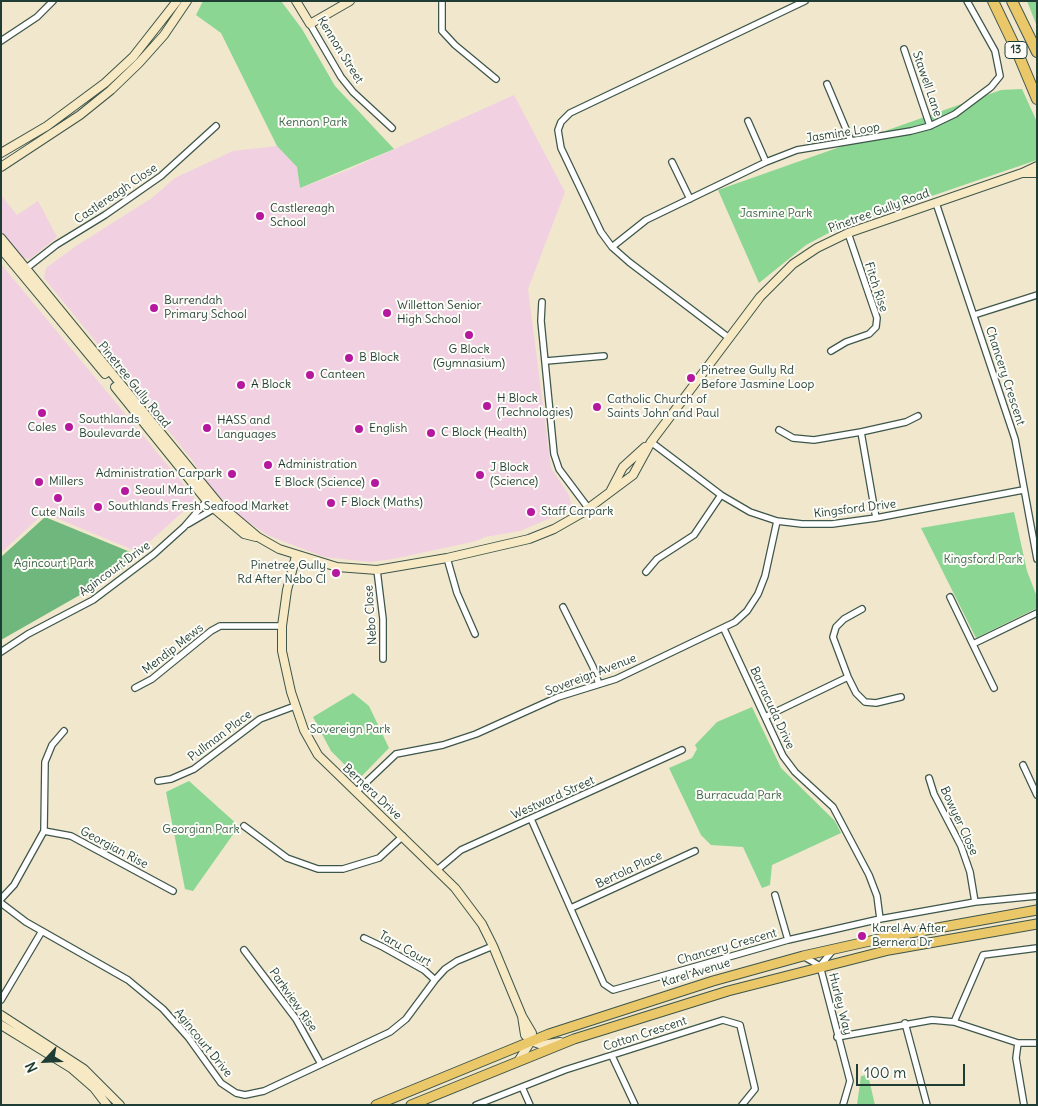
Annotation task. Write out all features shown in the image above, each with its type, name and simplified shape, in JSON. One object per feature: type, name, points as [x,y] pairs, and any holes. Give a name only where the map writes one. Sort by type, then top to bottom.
[{"type":"highway","name":"13","points":[[993,1],[1016,49],[1037,100]]},
{"type":"highway","name":"13","points":[[1012,1],[1037,52]]},
{"type":"main road","points":[[1,153],[47,126],[105,83],[133,57],[177,1]]},
{"type":"main road","points":[[1,167],[80,115],[111,90],[140,63],[164,35],[187,1]]},
{"type":"main road","name":"Kennon Street","points":[[296,1],[310,24]]},
{"type":"main road","points":[[310,24],[350,1]]},
{"type":"main road","name":"Pinetree Gully Road","points":[[1,250],[217,507],[258,537],[296,556],[337,567],[377,570],[447,558],[529,539],[561,526],[589,509],[611,490],[633,475],[651,442],[760,297],[784,271],[817,248],[848,233],[1022,173],[1037,166]]},
{"type":"main road","name":"Pinetree Gully Road","points":[[1022,173],[1037,173]]},
{"type":"main road","name":"Pinetree Gully Road","points":[[1,238],[24,270],[209,498]]},
{"type":"main road","name":"Pinetree Gully Road","points":[[611,490],[623,467],[651,442]]},
{"type":"main road","name":"Bernera Drive","points":[[296,556],[287,590],[282,626],[282,651],[295,706],[304,730],[318,755],[403,836],[468,904],[493,946],[522,1016],[532,1033],[531,1040]]},
{"type":"main road","name":"Karel Avenue","points":[[376,1105],[531,1040],[663,996],[835,948],[968,921],[1037,910]]},
{"type":"main road","name":"Karel Avenue","points":[[411,1105],[574,1039],[659,1011],[820,966],[938,941],[1037,924]]},
{"type":"main road","points":[[1,1015],[84,1069],[120,1105]]},
{"type":"main road","points":[[1,1025],[71,1068],[94,1088],[107,1105]]},
{"type":"main road","points":[[519,1060],[531,1040],[542,1045],[574,1039]]},
{"type":"street","points":[[1,41],[37,17],[53,1]]},
{"type":"street","points":[[442,1],[442,31],[455,45],[496,79]]},
{"type":"street","name":"Jasmine Loop","points":[[612,247],[646,220],[766,162],[797,150],[930,126],[955,114],[991,88],[1000,76],[995,51],[968,1]]},
{"type":"street","points":[[729,338],[628,262],[612,247],[601,232],[560,148],[558,140],[561,122],[570,113],[802,2]]},
{"type":"street","name":"Kennon Street","points":[[310,24],[341,77],[353,92],[392,128]]},
{"type":"street","name":"Stawell Lane","points":[[904,49],[930,126]]},
{"type":"street","points":[[826,84],[851,141]]},
{"type":"street","points":[[748,121],[766,162]]},
{"type":"street","name":"Castlereagh Close","points":[[24,270],[56,245],[105,215],[160,176],[216,126]]},
{"type":"street","points":[[672,162],[690,199]]},
{"type":"street","name":"Chancery Crescent","points":[[936,203],[1015,439],[1037,559]]},
{"type":"street","name":"Fitch Rise","points":[[831,351],[846,342],[869,334],[876,327],[877,318],[848,233]]},
{"type":"street","points":[[974,316],[1037,294]]},
{"type":"street","points":[[542,302],[541,321],[554,454],[559,469],[589,509]]},
{"type":"street","points":[[546,361],[604,356]]},
{"type":"street","points":[[779,430],[793,438],[814,440],[906,422],[918,416]]},
{"type":"street","points":[[861,432],[876,518]]},
{"type":"street","name":"Kingsford Drive","points":[[651,442],[721,495],[750,512],[777,521],[817,525],[876,518],[1023,490]]},
{"type":"street","points":[[646,572],[657,559],[694,534],[721,495]]},
{"type":"street","name":"Agincourt Drive","points":[[1,652],[28,634],[93,600],[154,554],[184,527],[209,498]]},
{"type":"street","name":"Agincourt Drive","points":[[184,527],[217,507]]},
{"type":"street","name":"Sovereign Avenue","points":[[356,792],[396,754],[458,740],[558,697],[616,679],[724,629],[747,612],[758,594],[765,576],[777,521]]},
{"type":"street","points":[[447,558],[457,593],[475,634]]},
{"type":"street","name":"Nebo Close","points":[[377,570],[383,619],[383,659]]},
{"type":"street","points":[[950,597],[994,688]]},
{"type":"street","points":[[563,607],[593,667],[599,684]]},
{"type":"street","points":[[862,609],[844,619],[836,627],[833,637],[848,677],[856,693],[865,702],[876,703],[901,697]]},
{"type":"street","points":[[973,644],[1037,613]]},
{"type":"street","name":"Mendip Mews","points":[[135,688],[152,679],[211,631],[220,626],[231,624],[282,626]]},
{"type":"street","name":"Barracuda Drive","points":[[724,629],[788,763],[833,808],[869,875],[877,896],[880,919]]},
{"type":"street","points":[[765,717],[848,677]]},
{"type":"street","name":"Pullman Place","points":[[158,782],[172,779],[194,769],[260,719],[295,706]]},
{"type":"street","points":[[1,901],[14,885],[44,831],[45,762],[52,745],[64,732]]},
{"type":"street","name":"Westward Street","points":[[437,870],[461,850],[682,750]]},
{"type":"street","points":[[1023,765],[1037,795]]},
{"type":"street","name":"Bowyer Close","points":[[929,778],[938,801],[961,846],[970,872],[975,902]]},
{"type":"street","name":"Chancery Crescent","points":[[532,819],[604,984],[613,990],[788,940],[880,919],[975,902],[1037,896]]},
{"type":"street","points":[[244,826],[287,858],[318,869],[343,869],[379,858],[403,836]]},
{"type":"street","name":"Georgian Rise","points":[[44,831],[71,836],[173,891]]},
{"type":"street","name":"Bertola Place","points":[[571,908],[695,851]]},
{"type":"street","points":[[775,895],[788,940]]},
{"type":"street","name":"Agincourt Drive","points":[[1,901],[42,931],[128,980],[162,1009],[188,1037],[221,1082],[236,1093],[245,1095],[258,1092],[321,1064],[399,1026],[435,980],[457,961],[493,946]]},
{"type":"street","points":[[1,1000],[42,931]]},
{"type":"street","name":"Taru Court","points":[[364,938],[424,970],[435,980]]},
{"type":"street","name":"Hurley Way","points":[[820,966],[835,948]]},
{"type":"street","points":[[954,1022],[983,955],[1037,948]]},
{"type":"street","name":"Parkview Rise","points":[[244,950],[296,1019],[321,1064]]},
{"type":"street","name":"Hurley Way","points":[[803,956],[820,966],[850,1081],[843,1105]]},
{"type":"street","name":"Cotton Crescent","points":[[476,1105],[612,1056],[723,1020],[740,1025],[755,1089],[742,1105]]},
{"type":"street","points":[[837,1037],[905,1023],[932,1020],[954,1022],[1018,1044],[1037,1042]]},
{"type":"street","points":[[905,1023],[927,1105]]},
{"type":"street","points":[[1018,1044],[1016,1058],[1024,1105]]},
{"type":"street","points":[[612,1056],[636,1105]]},
{"type":"street","points":[[522,1087],[530,1105]]},
{"type":"shaded area","name":"Willetton Senior High School","points":[[514,95],[565,192],[528,289],[551,468],[569,495],[571,504],[567,511],[520,531],[485,537],[476,541],[393,559],[370,562],[324,557],[267,535],[234,512],[205,482],[193,461],[44,278],[46,268],[76,246],[152,198],[175,178],[233,151],[277,146],[297,167],[300,188],[348,170]]},
{"type":"shaded area","points":[[1,195],[17,215],[38,201],[57,237],[30,259],[22,258],[1,232]]},
{"type":"shaded area","name":"Southlands Boulevarde","points":[[1,264],[194,497],[194,502],[138,552],[44,513],[1,553]]},
{"type":"green space","name":"Kennon Park","points":[[203,1],[281,1],[302,29],[335,86],[394,149],[300,188],[297,167],[277,146],[221,33],[196,15]]},
{"type":"green space","points":[[1027,1],[1037,1],[1037,26],[1036,24]]},
{"type":"green space","name":"Jasmine Park","points":[[1022,89],[1037,122],[1037,160],[838,228],[806,245],[759,283],[718,190],[1001,90]]},
{"type":"green space","name":"Kingsford Park","points":[[1014,512],[1027,571],[1037,597],[1037,608],[976,638],[921,528]]},
{"type":"green space","name":"Agincourt Park","points":[[45,517],[140,556],[108,579],[1,640],[1,557]]},
{"type":"green space","name":"Sovereign Park","points":[[353,693],[369,706],[389,748],[359,779],[331,751],[313,717]]},
{"type":"green space","name":"Burracuda Park","points":[[752,707],[781,768],[835,821],[841,833],[772,865],[770,885],[762,888],[743,847],[711,845],[701,835],[669,768],[692,758],[697,749],[695,745],[717,722]]},
{"type":"green space","name":"Georgian Park","points":[[189,781],[239,826],[193,891],[185,889],[166,792]]},
{"type":"green space","points":[[868,1075],[875,1105],[857,1105],[861,1076]]},
{"type":"place","name":"Castlereagh School","points":[[260,216]]},
{"type":"place","name":"Burrendah Primary School","points":[[154,308]]},
{"type":"place","name":"Willetton Senior High School","points":[[387,313]]},
{"type":"place","name":"G Block (Gymnasium)","points":[[469,335]]},
{"type":"place","name":"B Block","points":[[349,358]]},
{"type":"place","name":"Canteen","points":[[310,375]]},
{"type":"place","name":"Pinetree Gully Rd Before Jasmine Loop","points":[[691,378]]},
{"type":"place","name":"A Block","points":[[241,385]]},
{"type":"place","name":"H Block (Technologies)","points":[[487,406]]},
{"type":"place","name":"Catholic Church of Saints John and Paul","points":[[597,407]]},
{"type":"place","name":"Coles","points":[[42,413]]},
{"type":"place","name":"Southlands Boulevarde","points":[[69,427]]},
{"type":"place","name":"HASS and Languages","points":[[207,428]]},
{"type":"place","name":"English","points":[[359,429]]},
{"type":"place","name":"C Block (Health)","points":[[431,433]]},
{"type":"place","name":"Administration","points":[[268,465]]},
{"type":"place","name":"Administration Carpark","points":[[232,474]]},
{"type":"place","name":"J Block (Science)","points":[[480,475]]},
{"type":"place","name":"Millers","points":[[39,482]]},
{"type":"place","name":"E Block (Science)","points":[[375,483]]},
{"type":"place","name":"Seoul Mart","points":[[125,491]]},
{"type":"place","name":"Cute Nails","points":[[58,498]]},
{"type":"place","name":"F Block (Maths)","points":[[331,503]]},
{"type":"place","name":"Southlands Fresh Seafood Market","points":[[98,507]]},
{"type":"place","name":"Staff Carpark","points":[[531,512]]},
{"type":"place","name":"Pinetree Gully Rd After Nebo Cl","points":[[336,573]]},
{"type":"place","name":"Karel Av After Bernera Dr","points":[[862,936]]}]
